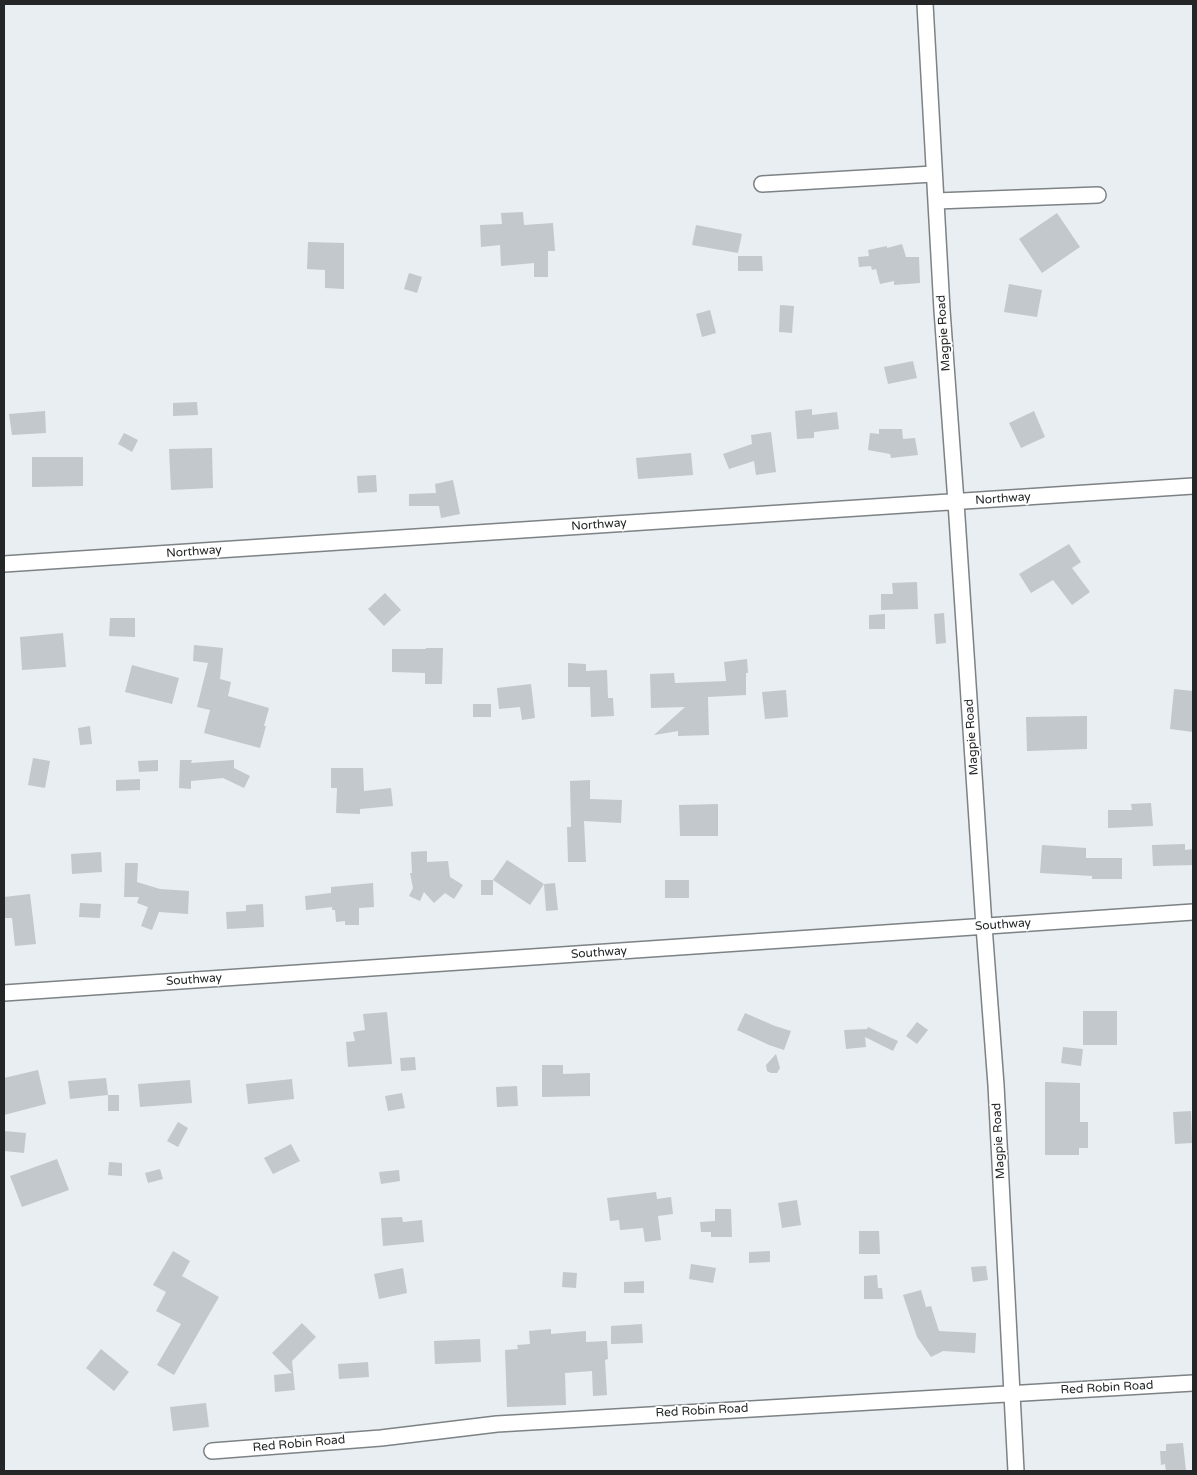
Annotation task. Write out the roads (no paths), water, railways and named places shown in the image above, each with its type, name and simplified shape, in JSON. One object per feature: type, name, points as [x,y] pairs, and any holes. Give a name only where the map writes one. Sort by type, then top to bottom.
[{"type":"street","name":"Magpie Road","points":[[925,4],[933,174],[996,1085],[1016,1471]]},
{"type":"street","points":[[762,184],[933,174]]},
{"type":"street","points":[[936,201],[1098,195]]},
{"type":"street","name":"Northway","points":[[4,564],[1193,486]]},
{"type":"street","name":"Southway","points":[[4,993],[1193,912]]},
{"type":"street","name":"Red Robin Road","points":[[212,1451],[381,1438],[497,1424],[1193,1383]]}]
